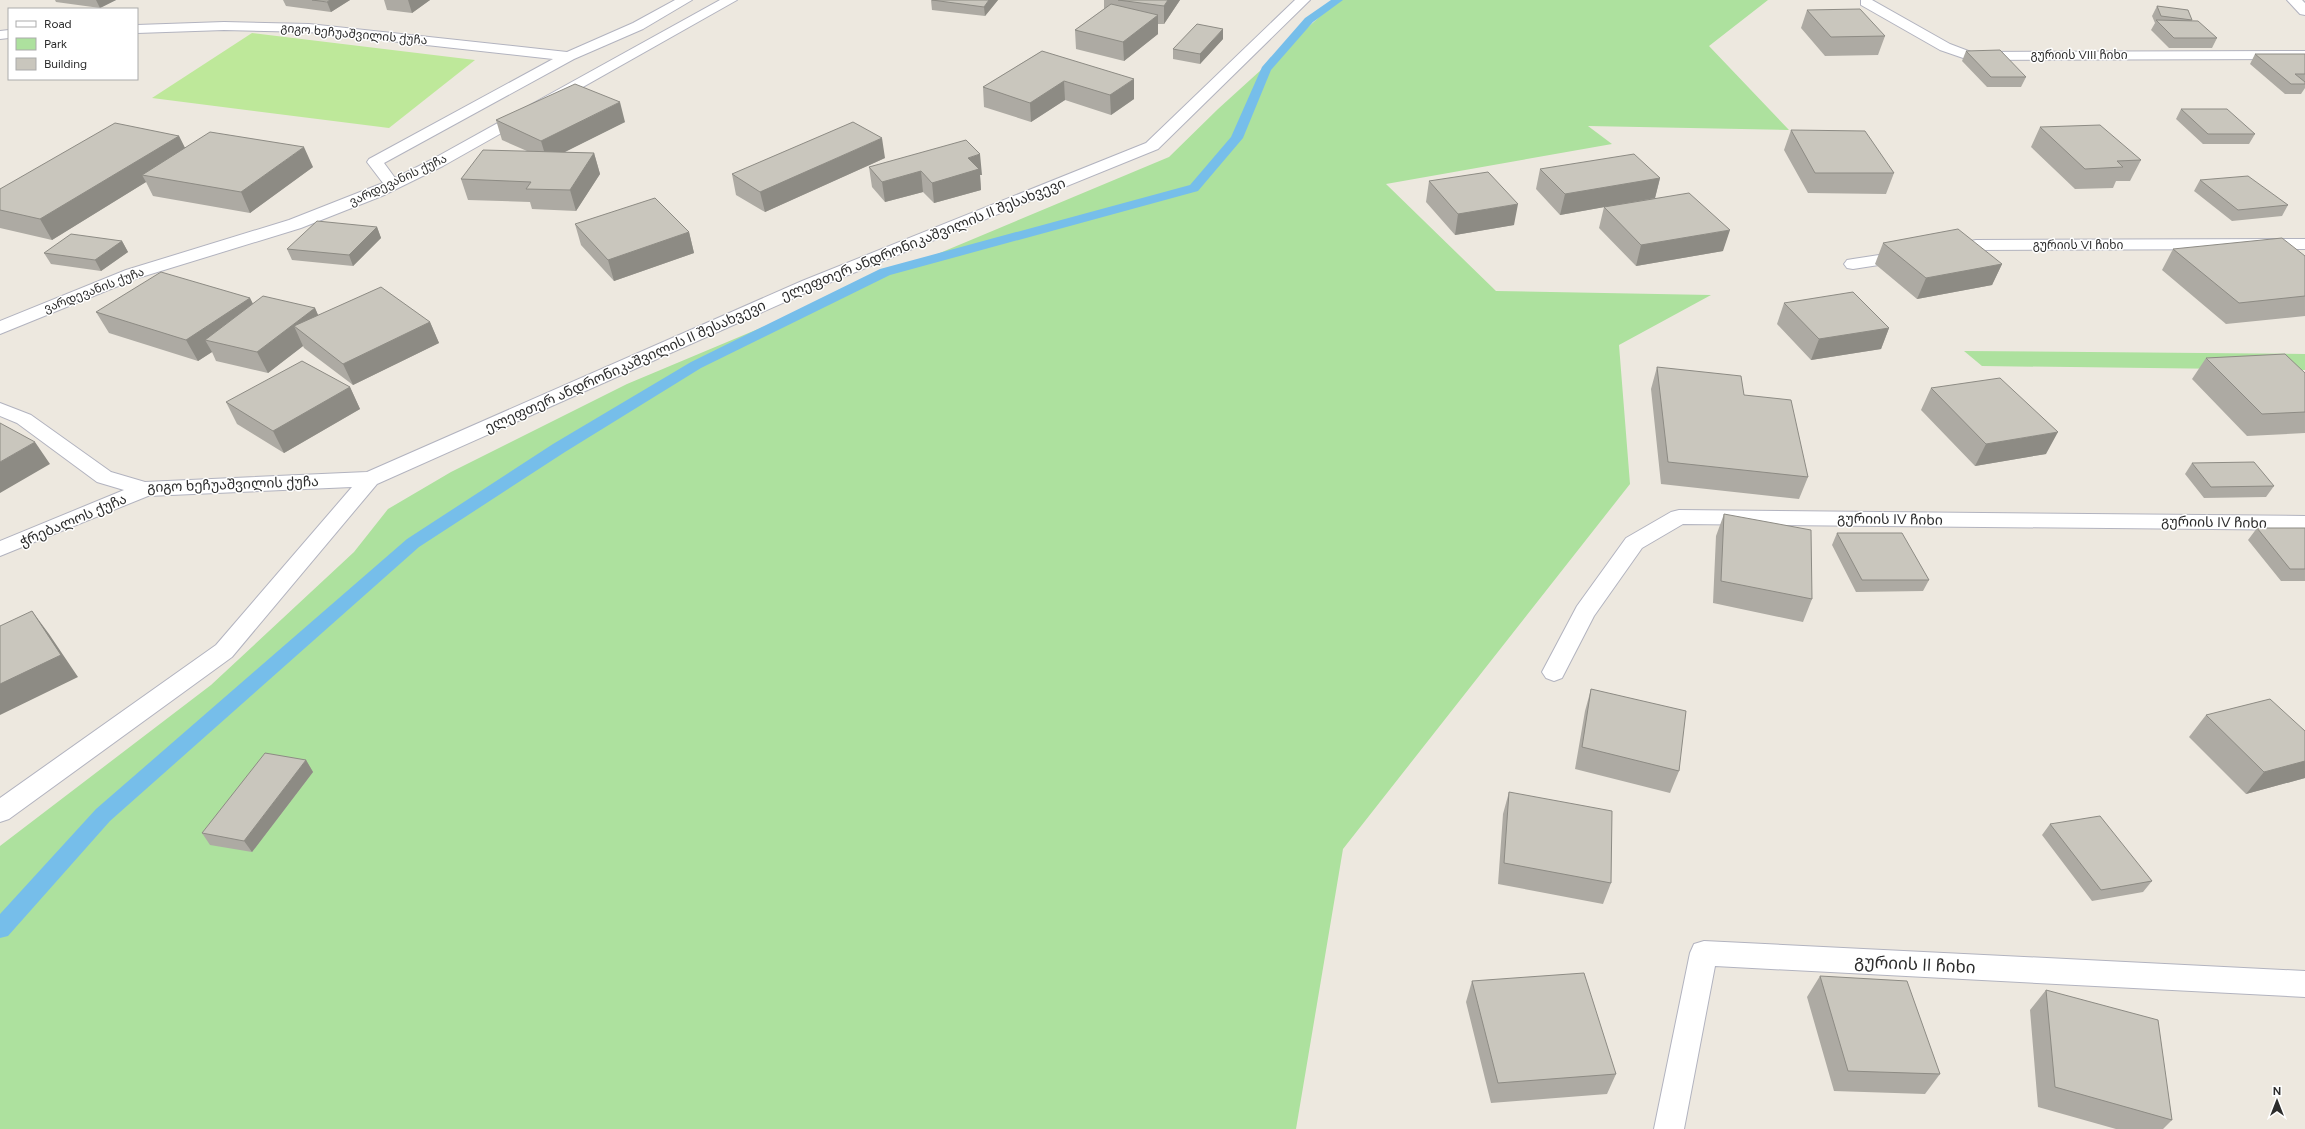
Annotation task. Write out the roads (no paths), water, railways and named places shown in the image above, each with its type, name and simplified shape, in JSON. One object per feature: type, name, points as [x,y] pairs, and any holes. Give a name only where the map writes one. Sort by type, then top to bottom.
[{"type":"street","points":[[392,185],[375,162],[428,131],[570,56],[638,26],[685,0]]},
{"type":"street","name":"ვარდევანის ქუჩა","points":[[0,328],[132,274],[295,224],[392,185],[437,163],[730,0]]},
{"type":"street","name":"ელეფთერ ანდრონიკაშვილის II შესახვევი","points":[[0,812],[224,651],[370,479],[808,285],[1152,146],[1303,0]]},
{"type":"street","points":[[2294,0],[2305,11]]},
{"type":"street","name":"გურიის VIII ჩიხი","points":[[1866,2],[1945,47],[1968,56],[2305,55]]},
{"type":"street","name":"გიგო ხეჩუაშვილის ქუჩა","points":[[138,29],[224,26],[309,28],[570,56]]},
{"type":"street","name":"გურიის VI ჩიხი","points":[[1853,264],[1976,245],[2305,244]]},
{"type":"street","name":"გიგო ხეჩუაშვილის ქუჩა","points":[[0,408],[24,418],[104,477],[145,489],[370,479]]},
{"type":"street","name":"ჭრებალოს ქუჩა","points":[[0,549],[145,489]]},
{"type":"street","name":"გურიის IV ჩიხი","points":[[1554,672],[1585,612],[1634,543],[1679,517],[2305,523]]},
{"type":"street","name":"გურიის II ჩიხი","points":[[1669,1129],[1704,953],[2305,984]]},
{"type":"waterway","points":[[0,929],[103,815],[413,543],[559,448],[696,365],[885,272],[1194,188],[1237,138],[1266,69],[1309,20],[1338,0]]}]
